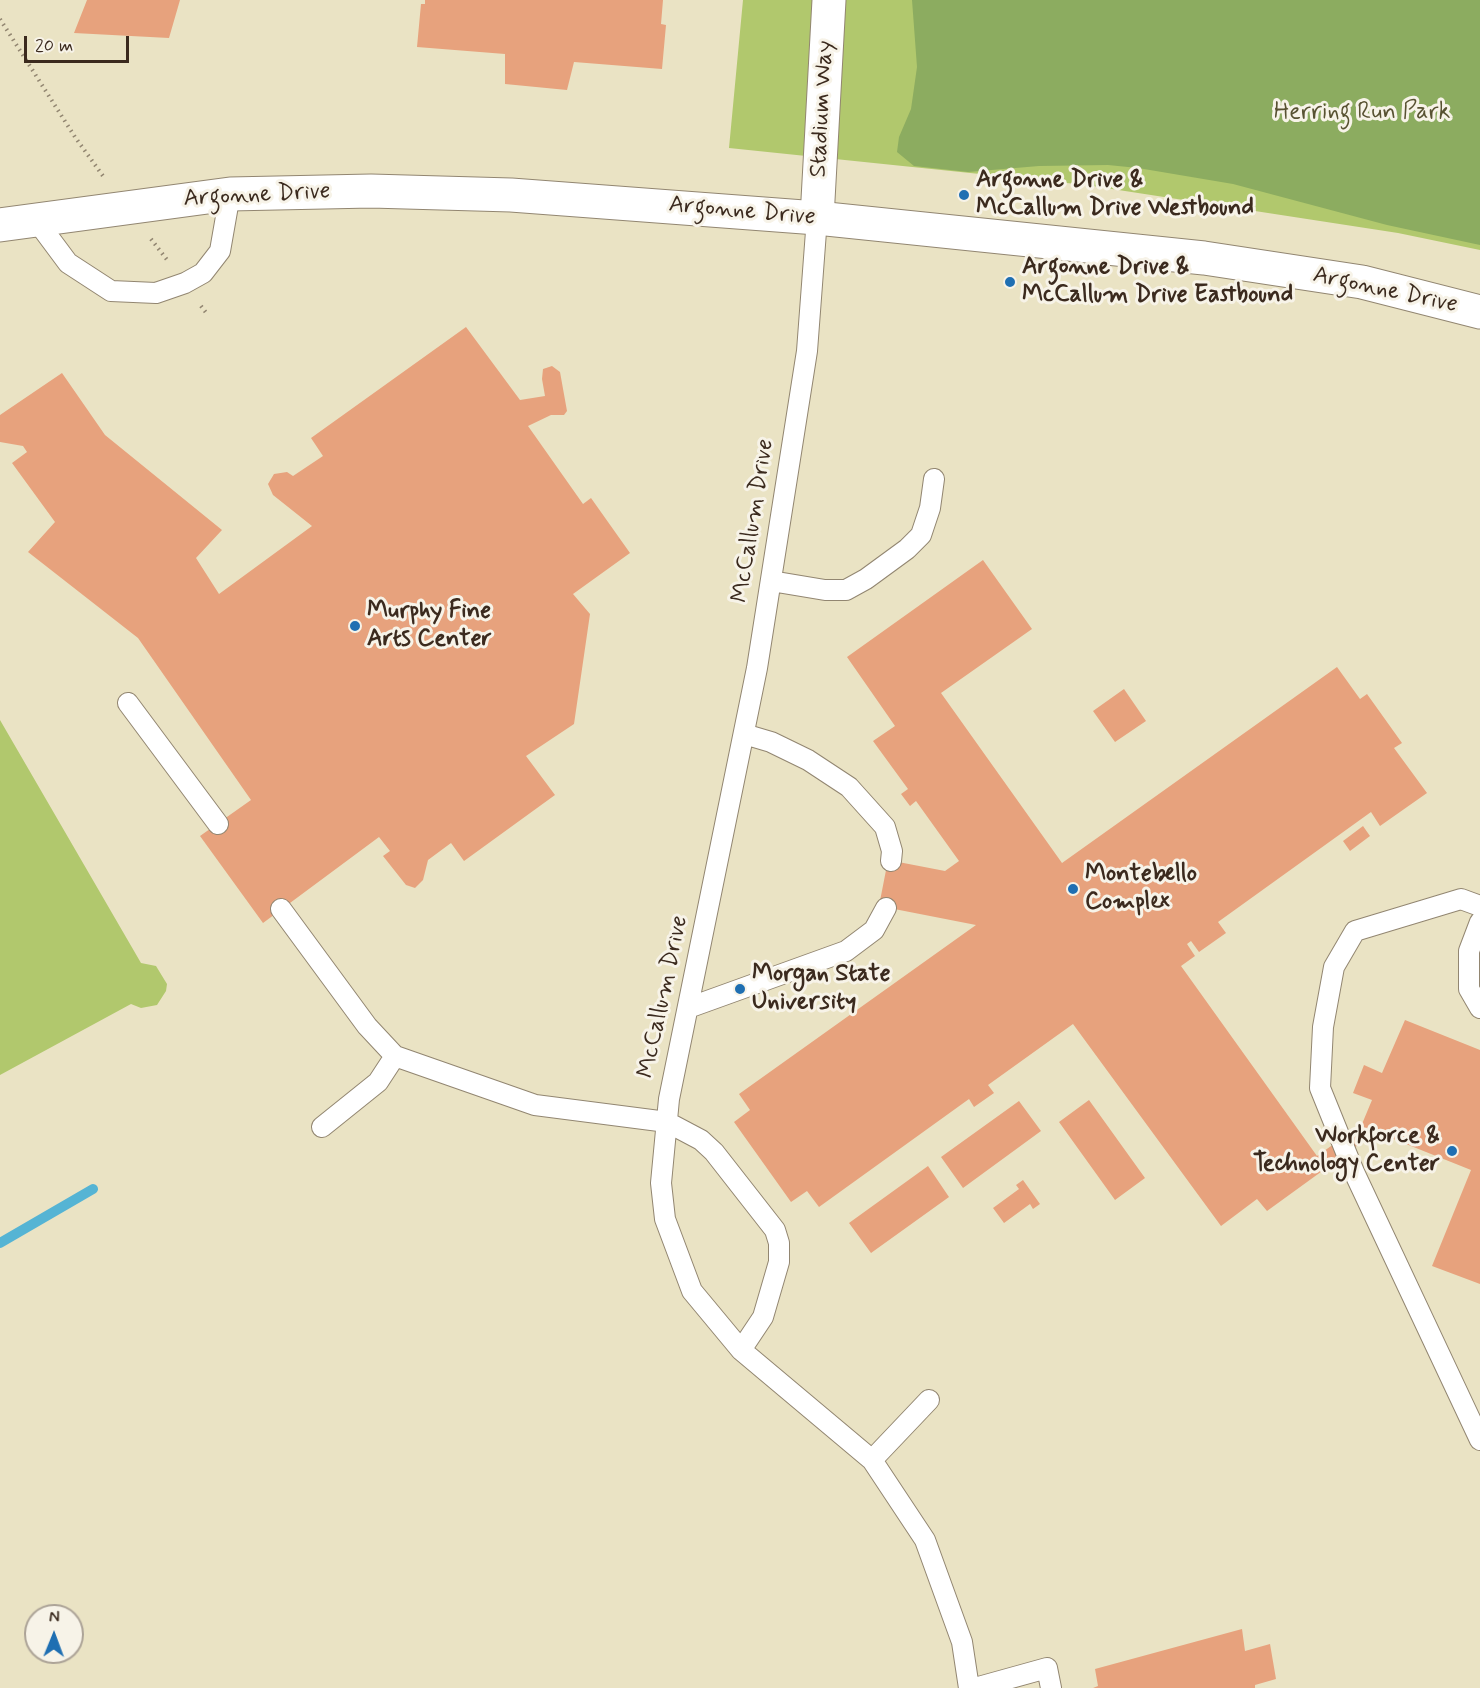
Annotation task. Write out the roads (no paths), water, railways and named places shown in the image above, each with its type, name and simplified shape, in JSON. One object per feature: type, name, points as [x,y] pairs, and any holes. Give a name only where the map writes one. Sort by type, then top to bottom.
[{"type":"main road","name":"Stadium Way","points":[[817,218],[829,0]]},
{"type":"main road","name":"Argonne Drive","points":[[0,225],[230,194],[371,191],[511,195],[817,218],[1204,258],[1362,282],[1480,312]]},
{"type":"lane","points":[[36,220],[68,263],[111,291],[156,293],[185,284],[203,273],[220,251],[230,194]]},
{"type":"lane","name":"McCallum Drive","points":[[817,218],[807,351],[771,581],[744,734],[669,1099],[661,1183],[665,1219],[692,1291],[741,1350],[872,1460],[925,1540],[962,1642],[969,1688]]},
{"type":"lane","points":[[771,581],[825,590],[846,590],[866,579],[907,549],[921,535],[930,508],[934,479]]},
{"type":"lane","points":[[128,703],[218,824]]},
{"type":"lane","points":[[744,734],[771,742],[808,760],[849,787],[885,827],[892,851],[891,861]]},
{"type":"lane","points":[[1480,906],[1461,899],[1355,931],[1334,967],[1323,1027],[1320,1088],[1354,1172],[1480,1440]]},
{"type":"lane","points":[[688,1008],[846,951],[874,930],[886,908]]},
{"type":"lane","points":[[281,909],[367,1026],[394,1056],[535,1106],[667,1122],[701,1140],[714,1152],[775,1230],[779,1243],[778,1262],[763,1317],[741,1350]]},
{"type":"lane","points":[[1480,922],[1469,951],[1469,989],[1480,1008]]},
{"type":"lane","points":[[322,1127],[378,1082],[394,1056]]},
{"type":"lane","points":[[872,1460],[929,1400]]},
{"type":"lane","points":[[975,1688],[1047,1668],[1051,1688]]},
{"type":"waterway","points":[[0,1243],[93,1189]]},
{"type":"place","name":"Argonne Drive & McCallum Drive Westbound","points":[[964,195]]},
{"type":"place","name":"Argonne Drive & McCallum Drive Eastbound","points":[[1010,282]]},
{"type":"place","name":"Murphy Fine Arts Center","points":[[355,626]]},
{"type":"place","name":"Montebello Complex","points":[[1073,889]]},
{"type":"place","name":"Morgan State University","points":[[740,989]]},
{"type":"place","name":"Workforce & Technology Center","points":[[1452,1151]]},
{"type":"park label","name":"Herring Run Park","points":[[1362,113]]}]
